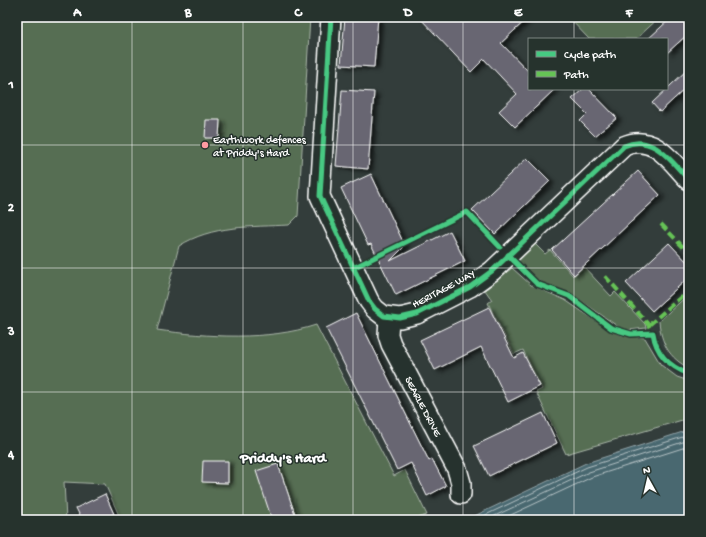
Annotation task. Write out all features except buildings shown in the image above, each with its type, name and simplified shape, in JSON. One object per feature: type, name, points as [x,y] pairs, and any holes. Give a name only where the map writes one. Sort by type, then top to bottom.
[{"type":"street","points":[[331,17],[320,186],[321,200],[372,306],[380,314],[388,318]]},
{"type":"street","name":"HERITAGE WAY","points":[[388,318],[400,318],[417,314],[479,281],[624,146],[638,142],[652,145],[689,180]]},
{"type":"street","name":"SEARLE DRIVE","points":[[388,318],[388,335],[391,344],[456,469],[461,483],[461,494]]},
{"type":"green space","points":[[17,17],[310,17],[298,216],[289,225],[232,228],[205,234],[179,246],[157,330],[217,336],[237,336],[278,334],[316,325],[394,476],[405,470],[427,515],[411,520],[121,520],[105,484],[64,482],[66,520],[17,520]]},
{"type":"green space","points":[[568,17],[660,17],[637,38],[588,38]]},
{"type":"green space","points":[[535,244],[545,254],[550,250],[573,276],[584,267],[611,296],[615,292],[645,324],[646,328],[629,330],[620,328],[573,295],[534,278],[517,261]]},
{"type":"green space","points":[[512,268],[531,285],[565,300],[611,331],[622,335],[645,338],[661,365],[677,377],[689,381],[689,418],[566,454],[536,392],[542,389],[523,350],[514,354],[488,303],[492,300],[485,290]]},
{"type":"green space","points":[[689,294],[689,368],[676,360],[667,349],[660,329],[659,321]]},
{"type":"water","points":[[689,430],[689,520],[466,520],[586,463]]},
{"type":"marked path","points":[[661,224],[689,253]]},
{"type":"marked path","points":[[605,276],[647,323],[653,333]]},
{"type":"marked path","points":[[649,325],[689,290]]},
{"type":"cycle path","points":[[331,17],[320,196],[369,301],[375,309],[384,316],[400,318],[417,314],[470,287],[492,271],[624,146],[634,143],[644,143],[653,146],[668,157],[689,180]]},
{"type":"cycle path","points":[[353,268],[467,212],[500,247]]},
{"type":"cycle path","points":[[508,255],[537,284],[569,296],[611,328],[631,334],[653,333],[657,347],[665,359],[676,368],[689,374]]},
{"type":"place","name":"Earthwork defences at Priddy's Hard","points":[[205,145]]},
{"type":"district","name":"Priddy's Hard","points":[[283,457]]}]
